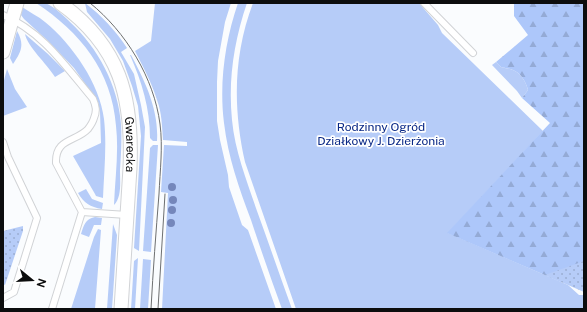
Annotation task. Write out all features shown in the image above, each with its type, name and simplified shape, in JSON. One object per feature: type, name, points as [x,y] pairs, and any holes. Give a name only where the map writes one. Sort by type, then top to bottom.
[{"type":"street","points":[[3,52],[7,17],[18,3]]},
{"type":"street","name":"Gwarecka","points":[[60,3],[76,8],[104,47],[120,77],[125,93],[131,146],[121,309]]},
{"type":"lane","points":[[424,3],[473,53]]},
{"type":"lane","points":[[7,17],[38,36],[56,54],[93,99],[96,106],[96,114],[88,130],[62,144],[55,157],[56,162],[82,212],[52,309]]},
{"type":"lane","points":[[3,142],[8,157],[37,218],[14,292],[3,298]]},
{"type":"lane","points":[[82,212],[127,215]]},
{"type":"green space","points":[[36,3],[44,3],[52,6],[80,32],[98,55],[111,81],[116,95],[121,124],[120,189],[117,202],[114,205],[117,136],[113,106],[108,88],[101,71],[80,40],[52,14]]},
{"type":"green space","points":[[85,3],[108,24],[127,48],[121,52],[134,74],[141,105],[145,127],[139,251],[134,248],[141,136],[138,106],[123,61],[110,39],[87,12]]},
{"type":"green space","points":[[155,3],[231,3],[225,22],[218,61],[217,121],[229,187],[242,225],[248,230],[276,309],[162,309],[168,193],[161,192],[164,145],[187,146],[187,142],[163,140],[162,120],[159,105],[150,81],[135,51],[151,41]]},
{"type":"green space","points":[[238,3],[247,3],[235,46],[233,61],[231,105],[236,144],[245,177],[292,309],[282,309],[238,184],[226,136],[222,93],[224,62],[233,17]]},
{"type":"green space","name":"Rodzinny Ogród Działkowy J. Dzierżonia","points":[[253,3],[419,3],[438,25],[442,33],[543,131],[448,233],[568,285],[579,295],[584,295],[584,309],[296,309],[245,162],[238,122],[237,82],[239,62],[246,23]]},
{"type":"green space","points":[[514,3],[584,3],[584,267],[566,271],[561,282],[447,233],[550,123],[522,98],[528,90],[521,76],[516,71],[502,67],[496,62],[528,35],[514,16]]},
{"type":"green space","points":[[22,7],[45,22],[65,42],[83,66],[97,92],[105,129],[103,198],[96,196],[73,156],[101,143],[100,112],[98,102],[74,68],[24,19],[21,15]]},
{"type":"green space","points":[[17,31],[21,40],[21,48],[13,64],[10,58]]},
{"type":"green space","points":[[25,34],[65,71],[55,77],[29,44]]},
{"type":"green space","points":[[131,55],[150,96],[156,118],[157,141],[153,141],[150,138],[147,106]]},
{"type":"green space","points":[[496,62],[502,67],[516,71],[523,78],[528,90],[522,98],[492,65]]},
{"type":"green space","points":[[7,69],[15,89],[27,107],[3,116],[3,84]]},
{"type":"green space","points":[[153,145],[158,145],[151,252],[143,251],[150,148]]},
{"type":"green space","points":[[86,189],[92,199],[103,203],[102,209],[88,204],[78,193]]},
{"type":"green space","points":[[95,217],[102,218],[101,225],[94,225],[89,237],[81,234],[87,221]]},
{"type":"green space","points":[[113,224],[117,235],[112,309],[107,309]]},
{"type":"green space","points":[[23,226],[23,231],[5,285],[3,284],[3,231]]},
{"type":"green space","points":[[98,229],[101,230],[95,309],[71,309],[94,237]]},
{"type":"green space","points":[[138,258],[135,309],[131,309],[134,261]]},
{"type":"green space","points":[[143,259],[151,260],[148,309],[140,309]]},
{"type":"green space","points":[[584,261],[584,292],[545,275]]},
{"type":"tram line","points":[[90,3],[115,28],[136,57],[145,73],[157,107],[161,133],[161,150],[151,309]]},
{"type":"tram line","points":[[158,309],[165,194]]}]
